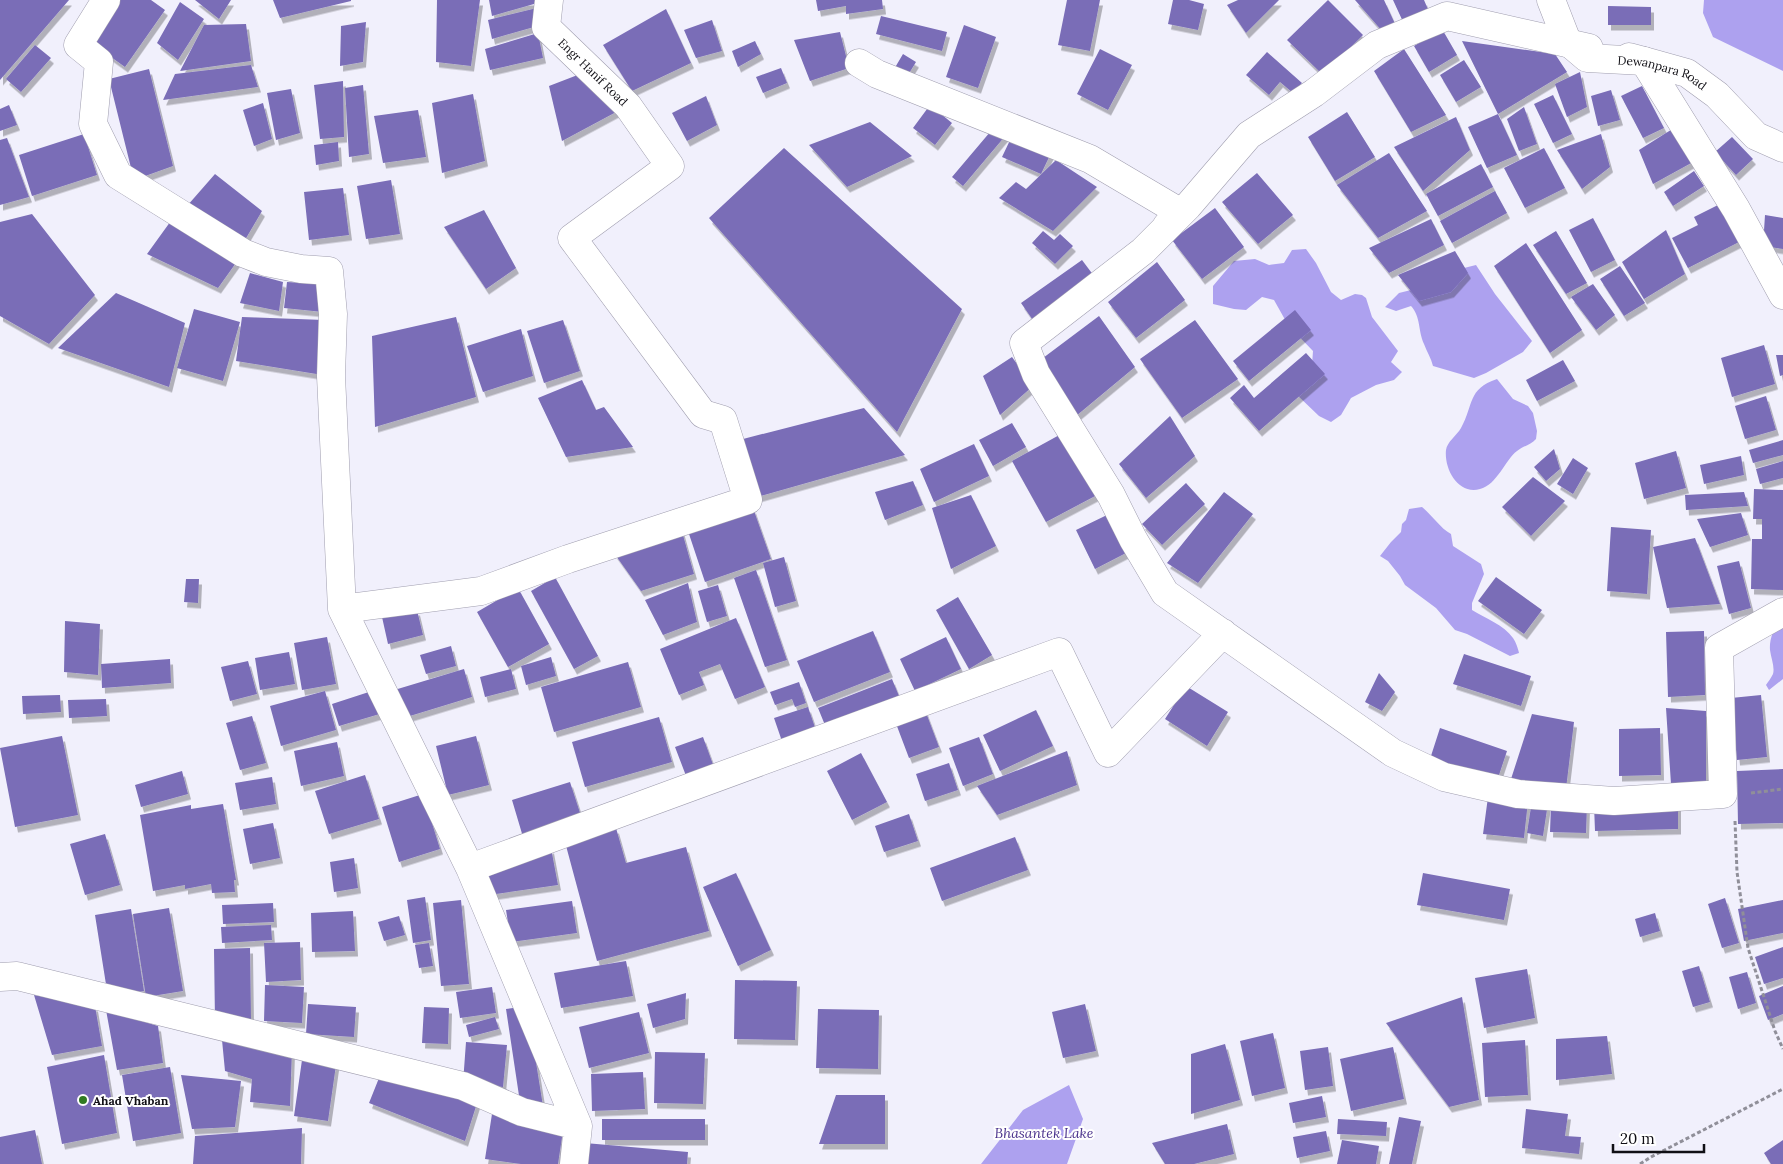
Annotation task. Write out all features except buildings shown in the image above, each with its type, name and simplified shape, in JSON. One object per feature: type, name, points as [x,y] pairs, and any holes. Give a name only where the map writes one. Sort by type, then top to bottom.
[{"type":"street","points":[[106,0],[78,44],[99,62],[93,124],[118,175],[243,253],[275,264],[301,269],[329,271],[333,314],[331,376],[342,609],[470,868],[578,1126],[574,1164]]},
{"type":"street","name":"Engr Hanif Road","points":[[342,609],[480,591],[568,559],[748,500],[723,420],[703,414],[572,238],[670,166],[628,106],[546,27],[549,0]]},
{"type":"street","name":"Dewanpara Road","points":[[1551,0],[1567,41],[1587,58],[1644,61],[1688,73],[1718,95],[1756,136],[1783,148]]},
{"type":"street","points":[[1570,44],[1447,16],[1376,45],[1314,93],[1249,136],[1188,206],[1143,250],[1024,343],[1036,374],[1111,495],[1165,593],[1393,753],[1444,777],[1518,794],[1614,801],[1723,794],[1719,648],[1783,612]]},
{"type":"street","points":[[1644,61],[1736,209],[1783,295]]},
{"type":"street","points":[[859,63],[877,74],[1090,159],[1178,211],[1165,228]]},
{"type":"street","points":[[470,868],[1059,652],[1108,753],[1223,633]]},
{"type":"street","points":[[0,977],[17,976],[463,1086],[522,1112],[578,1126]]},
{"type":"path","points":[[1750,794],[1783,788]]},
{"type":"path","points":[[1734,815],[1737,872],[1748,948],[1775,1030],[1783,1048]]},
{"type":"path","points":[[1640,1164],[1783,1089]]},
{"type":"water","points":[[1704,0],[1783,0],[1783,71],[1713,37],[1703,13]]},
{"type":"water","points":[[1306,249],[1316,263],[1331,292],[1341,300],[1355,294],[1366,298],[1372,317],[1398,351],[1391,362],[1402,372],[1394,380],[1376,385],[1351,398],[1341,415],[1331,422],[1319,416],[1294,392],[1312,365],[1313,351],[1288,325],[1274,300],[1262,297],[1246,310],[1213,304],[1213,286],[1234,261],[1255,259],[1269,265],[1284,263],[1292,250]]},
{"type":"water","points":[[1476,265],[1495,294],[1532,341],[1523,352],[1474,378],[1433,366],[1422,339],[1418,319],[1411,306],[1396,311],[1385,307],[1399,293],[1419,288],[1456,270]]},
{"type":"water","points":[[1497,379],[1513,399],[1528,406],[1533,413],[1537,431],[1536,439],[1519,449],[1496,478],[1486,487],[1472,490],[1465,488],[1454,479],[1447,465],[1446,450],[1450,441],[1461,428],[1476,393],[1487,383]]},
{"type":"water","points":[[1422,507],[1451,534],[1453,546],[1481,564],[1484,574],[1472,603],[1472,610],[1509,633],[1515,641],[1519,653],[1510,656],[1467,634],[1455,630],[1436,608],[1405,585],[1388,561],[1380,556],[1401,532],[1402,524],[1406,520],[1409,509]]},
{"type":"water","points":[[1783,617],[1783,679],[1769,690],[1766,685],[1773,671],[1770,641],[1775,628]]},
{"type":"water","name":"Bhasantek Lake","points":[[1069,1085],[1083,1119],[1067,1164],[981,1164],[1023,1110]]},
{"type":"place","name":"Ahad Vhaban","points":[[83,1100]]}]
